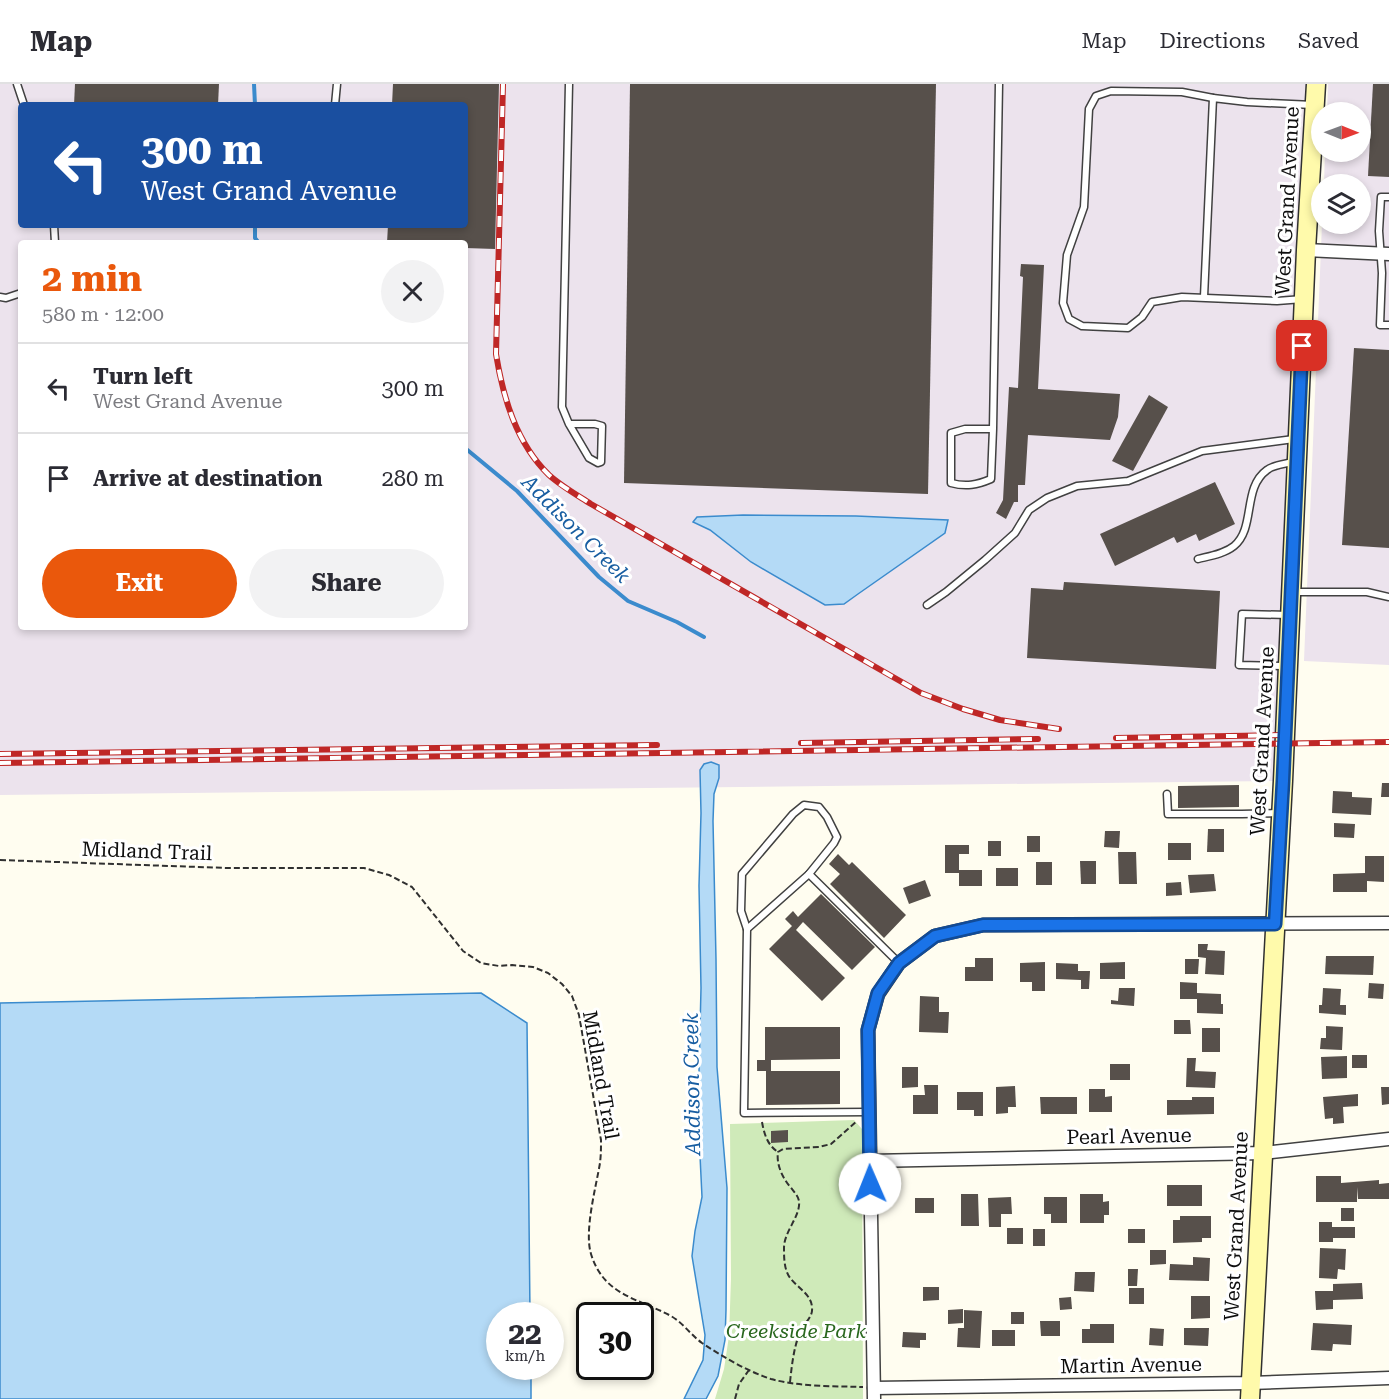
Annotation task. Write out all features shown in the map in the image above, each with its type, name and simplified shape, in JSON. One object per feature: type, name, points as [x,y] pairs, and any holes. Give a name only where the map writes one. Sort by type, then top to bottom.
[{"type":"main road","name":"West Grand Avenue","points":[[1315,102],[1316,84]]},
{"type":"main road","name":"West Grand Avenue","points":[[1250,1391],[1281,813],[1311,162]]},
{"type":"street","points":[[1306,250],[1385,253]]},
{"type":"street","points":[[874,1394],[870,1161],[863,1112],[868,1030],[878,993],[899,963],[935,936],[983,925],[1389,923]]},
{"type":"street","name":"Pearl Avenue","points":[[870,1161],[1263,1153],[1389,1140]]},
{"type":"street","name":"Martin Avenue","points":[[874,1394],[1250,1391],[1389,1378]]},
{"type":"lane","points":[[17,84],[23,102]]},
{"type":"lane","points":[[335,102],[337,84]]},
{"type":"lane","points":[[569,84],[562,406],[569,424],[589,458],[598,463],[601,462],[602,426],[569,424]]},
{"type":"lane","points":[[993,429],[966,429],[951,433],[951,483],[962,486],[979,484],[991,479],[993,429],[999,84]]},
{"type":"lane","points":[[1304,299],[1277,301],[1182,297],[1152,302],[1142,317],[1128,328],[1082,326],[1069,319],[1064,303],[1066,255],[1084,207],[1089,109],[1096,96],[1111,91],[1182,92],[1246,102],[1311,105]]},
{"type":"lane","points":[[1204,297],[1213,98]]},
{"type":"lane","points":[[1389,197],[1382,197],[1379,231],[1385,253],[1380,324],[1389,325]]},
{"type":"lane","points":[[1381,288],[1389,289]]},
{"type":"lane","points":[[0,297],[6,298],[18,294]]},
{"type":"lane","points":[[927,604],[946,592],[1000,547],[1015,533],[1029,510],[1047,498],[1077,486],[1128,481],[1202,451],[1298,439]]},
{"type":"lane","points":[[1198,559],[1221,554],[1234,546],[1243,534],[1253,491],[1260,478],[1267,469],[1297,461]]},
{"type":"lane","points":[[1291,592],[1367,592],[1389,597]]},
{"type":"lane","points":[[1288,667],[1239,664],[1242,614],[1290,615]]},
{"type":"lane","points":[[1167,794],[1168,814],[1281,813]]},
{"type":"lane","points":[[747,929],[809,874],[834,843],[837,837],[819,807],[804,805],[793,814],[742,874],[741,911],[747,929],[744,1113],[863,1112]]},
{"type":"lane","points":[[809,874],[899,963]]},
{"type":"path","name":"Midland Trail","points":[[0,860],[228,868],[364,868],[389,875],[412,887],[463,951],[481,963],[532,967],[548,973],[572,996],[579,1015],[601,1140],[601,1160],[590,1229],[591,1252],[598,1271],[611,1286],[626,1297],[670,1316],[701,1342],[749,1370],[790,1383],[874,1394]]},
{"type":"path","points":[[778,1152],[783,1149],[819,1148],[831,1144],[857,1122],[863,1112]]},
{"type":"path","points":[[760,1113],[768,1141],[778,1152]]},
{"type":"path","points":[[778,1152],[777,1158],[782,1175],[798,1196],[799,1203],[797,1214],[784,1243],[784,1261],[789,1277],[809,1298],[812,1308],[795,1349],[790,1383]]},
{"type":"path","points":[[735,1399],[739,1384],[749,1370]]},
{"type":"shaded area","points":[[0,84],[1317,84],[1316,102],[1311,102],[1311,194],[1279,781],[0,795]]},
{"type":"shaded area","points":[[1328,84],[1389,84],[1389,665],[1304,661],[1322,234],[1371,234],[1371,174],[1324,174],[1325,162],[1371,162],[1371,102],[1327,102]]},
{"type":"green space","name":"Creekside Park","points":[[854,1120],[862,1129],[863,1399],[715,1399],[724,1369],[729,1336],[730,1124]]},
{"type":"water","points":[[743,515],[948,520],[945,533],[844,604],[825,605],[751,562],[710,530],[693,522],[697,517]]},
{"type":"water","points":[[711,762],[719,765],[719,778],[714,794],[713,821],[717,1067],[727,1188],[725,1340],[718,1376],[706,1399],[684,1399],[703,1360],[705,1335],[692,1256],[702,1197],[698,1114],[701,988],[700,770],[704,764]]},
{"type":"water","points":[[481,993],[527,1023],[530,1302],[486,1302],[486,1380],[531,1380],[531,1399],[0,1399],[0,1003]]},
{"type":"building","points":[[75,84],[219,84],[218,102],[74,102]]},
{"type":"building","points":[[393,84],[499,84],[495,249],[468,248],[468,240],[387,240],[388,228],[468,228],[468,102],[392,102]]},
{"type":"building","points":[[630,84],[936,84],[928,494],[624,483]]},
{"type":"building","points":[[1373,84],[1389,84],[1389,177],[1368,174],[1369,162],[1371,162]]},
{"type":"building","points":[[1021,264],[1044,265],[1038,389],[1120,394],[1118,417],[1110,440],[1028,435],[1025,485],[1018,485],[1018,502],[1014,502],[1006,519],[996,513],[1003,500],[1009,387],[1018,388],[1023,277],[1020,276]]},
{"type":"building","points":[[1354,348],[1389,350],[1389,548],[1342,545]]},
{"type":"building","points":[[1149,395],[1168,407],[1133,471],[1112,461]]},
{"type":"building","points":[[1215,482],[1235,524],[1199,541],[1196,534],[1177,543],[1174,537],[1115,566],[1100,534]]},
{"type":"building","points":[[1064,582],[1220,591],[1216,669],[1027,658],[1031,588],[1063,590]]},
{"type":"building","points":[[1382,783],[1389,783],[1389,797],[1381,797]]},
{"type":"building","points":[[1239,785],[1239,807],[1178,808],[1178,786]]},
{"type":"building","points":[[1333,791],[1352,792],[1352,797],[1372,798],[1371,815],[1332,813]]},
{"type":"building","points":[[1334,823],[1355,824],[1354,838],[1334,837]]},
{"type":"building","points":[[1208,829],[1224,829],[1224,852],[1207,852]]},
{"type":"building","points":[[1105,831],[1120,831],[1119,848],[1104,847]]},
{"type":"building","points":[[1027,836],[1040,836],[1040,852],[1027,852]]},
{"type":"building","points":[[988,841],[1001,841],[1001,856],[988,856]]},
{"type":"building","points":[[1168,843],[1191,843],[1191,860],[1168,860]]},
{"type":"building","points":[[945,845],[969,845],[969,854],[959,854],[959,870],[982,870],[982,886],[959,886],[959,873],[945,873]]},
{"type":"building","points":[[1118,852],[1136,852],[1137,884],[1119,884]]},
{"type":"building","points":[[838,854],[849,865],[852,862],[906,915],[884,938],[830,884],[840,874],[829,864]]},
{"type":"building","points":[[1365,856],[1384,856],[1384,882],[1367,881],[1367,892],[1333,892],[1333,874],[1365,873]]},
{"type":"building","points":[[1080,861],[1096,861],[1096,884],[1081,884]]},
{"type":"building","points":[[1036,862],[1052,862],[1052,885],[1036,885]]},
{"type":"building","points":[[996,868],[1018,868],[1018,886],[996,886]]},
{"type":"building","points":[[1214,874],[1216,891],[1190,893],[1188,875]]},
{"type":"building","points":[[925,880],[931,896],[909,904],[903,888]]},
{"type":"building","points":[[1181,882],[1182,895],[1166,896],[1166,883]]},
{"type":"building","points":[[821,894],[875,947],[852,970],[803,922],[796,930],[845,978],[822,1001],[769,949],[792,926],[785,919],[793,911],[798,917]]},
{"type":"building","points":[[1198,944],[1208,944],[1207,950],[1225,951],[1224,975],[1205,974],[1206,958],[1198,957]]},
{"type":"building","points":[[1326,956],[1374,956],[1373,975],[1325,974]]},
{"type":"building","points":[[975,958],[993,958],[993,981],[965,981],[965,967],[975,967]]},
{"type":"building","points":[[1185,959],[1199,959],[1198,974],[1185,974]]},
{"type":"building","points":[[1045,962],[1045,991],[1032,991],[1032,982],[1020,982],[1020,963]]},
{"type":"building","points":[[1125,962],[1125,979],[1100,979],[1100,963]]},
{"type":"building","points":[[1056,963],[1078,964],[1078,971],[1090,971],[1089,989],[1081,989],[1081,980],[1056,979]]},
{"type":"building","points":[[1180,982],[1197,983],[1197,993],[1221,994],[1223,1014],[1197,1013],[1197,999],[1180,999]]},
{"type":"building","points":[[1369,983],[1384,984],[1383,999],[1368,998]]},
{"type":"building","points":[[1119,988],[1135,988],[1134,1006],[1111,1004],[1111,1000],[1118,1001]]},
{"type":"building","points":[[1323,988],[1341,989],[1340,1005],[1346,1005],[1346,1015],[1319,1013]]},
{"type":"building","points":[[920,996],[939,997],[939,1012],[949,1012],[948,1033],[919,1032]]},
{"type":"building","points":[[1174,1020],[1190,1020],[1191,1034],[1174,1034]]},
{"type":"building","points":[[1326,1026],[1343,1027],[1342,1050],[1320,1049],[1321,1038],[1326,1038]]},
{"type":"building","points":[[765,1027],[840,1027],[840,1059],[771,1060],[771,1071],[840,1071],[840,1104],[766,1105],[766,1071],[757,1071],[757,1060],[765,1060]]},
{"type":"building","points":[[1202,1028],[1220,1028],[1220,1052],[1202,1052]]},
{"type":"building","points":[[1352,1055],[1367,1055],[1367,1068],[1352,1068]]},
{"type":"building","points":[[1347,1056],[1347,1078],[1322,1079],[1321,1057]]},
{"type":"building","points":[[1187,1058],[1196,1058],[1195,1071],[1216,1072],[1215,1088],[1186,1087]]},
{"type":"building","points":[[1110,1064],[1130,1064],[1130,1080],[1110,1080]]},
{"type":"building","points":[[902,1067],[918,1067],[918,1087],[902,1088]]},
{"type":"building","points":[[924,1085],[938,1085],[938,1114],[913,1114],[913,1095],[925,1095]]},
{"type":"building","points":[[1015,1086],[1016,1107],[1008,1107],[1008,1113],[996,1114],[996,1087]]},
{"type":"building","points":[[1381,1087],[1389,1087],[1389,1104],[1382,1105]]},
{"type":"building","points":[[1089,1089],[1105,1089],[1105,1097],[1112,1096],[1112,1112],[1089,1112]]},
{"type":"building","points":[[957,1092],[983,1092],[983,1116],[974,1116],[974,1110],[957,1110]]},
{"type":"building","points":[[1358,1094],[1358,1106],[1343,1107],[1344,1123],[1333,1124],[1333,1118],[1325,1119],[1323,1097]]},
{"type":"building","points":[[1040,1097],[1077,1097],[1077,1114],[1041,1114]]},
{"type":"building","points":[[1192,1097],[1214,1097],[1214,1114],[1167,1115],[1167,1100],[1192,1100]]},
{"type":"building","points":[[788,1130],[788,1142],[771,1143],[771,1131]]},
{"type":"building","points":[[1316,1176],[1341,1176],[1341,1183],[1379,1180],[1379,1184],[1389,1183],[1389,1199],[1358,1199],[1357,1187],[1357,1202],[1316,1202]]},
{"type":"building","points":[[1167,1185],[1202,1185],[1202,1206],[1167,1206]]},
{"type":"building","points":[[961,1194],[978,1194],[979,1226],[961,1226]]},
{"type":"building","points":[[1080,1194],[1103,1194],[1103,1202],[1109,1201],[1109,1215],[1104,1215],[1104,1223],[1080,1223]]},
{"type":"building","points":[[1011,1197],[1012,1214],[1001,1214],[1001,1227],[989,1227],[988,1198]]},
{"type":"building","points":[[1044,1197],[1067,1197],[1067,1223],[1051,1223],[1051,1214],[1044,1214]]},
{"type":"building","points":[[915,1198],[934,1198],[934,1213],[915,1213]]},
{"type":"building","points":[[1341,1208],[1354,1208],[1354,1221],[1341,1221]]},
{"type":"building","points":[[1180,1216],[1211,1216],[1211,1238],[1202,1238],[1202,1242],[1173,1243],[1173,1220],[1180,1220]]},
{"type":"building","points":[[1319,1222],[1332,1222],[1332,1227],[1355,1227],[1355,1238],[1333,1238],[1333,1242],[1319,1242]]},
{"type":"building","points":[[1007,1228],[1023,1228],[1023,1244],[1007,1244]]},
{"type":"building","points":[[1033,1229],[1045,1229],[1045,1246],[1033,1246]]},
{"type":"building","points":[[1128,1229],[1145,1229],[1145,1243],[1128,1243]]},
{"type":"building","points":[[1320,1248],[1346,1249],[1345,1270],[1338,1269],[1337,1279],[1319,1278]]},
{"type":"building","points":[[1150,1250],[1166,1250],[1166,1264],[1150,1265]]},
{"type":"building","points":[[1193,1257],[1210,1258],[1209,1281],[1169,1280],[1170,1264],[1193,1265]]},
{"type":"building","points":[[1128,1269],[1138,1269],[1137,1286],[1128,1286]]},
{"type":"building","points":[[1075,1272],[1095,1272],[1094,1292],[1074,1291]]},
{"type":"building","points":[[1362,1283],[1363,1299],[1333,1300],[1333,1309],[1316,1310],[1315,1291],[1333,1291],[1333,1284]]},
{"type":"building","points":[[923,1287],[939,1287],[939,1300],[923,1301]]},
{"type":"building","points":[[1129,1288],[1144,1288],[1144,1304],[1129,1304]]},
{"type":"building","points":[[1191,1296],[1210,1296],[1210,1318],[1191,1319]]},
{"type":"building","points":[[1071,1297],[1072,1309],[1060,1310],[1059,1298]]},
{"type":"building","points":[[963,1309],[963,1323],[948,1324],[948,1310]]},
{"type":"building","points":[[964,1310],[982,1311],[980,1348],[957,1347],[958,1328],[964,1328]]},
{"type":"building","points":[[1011,1312],[1024,1312],[1024,1324],[1011,1324]]},
{"type":"building","points":[[1040,1321],[1060,1321],[1060,1336],[1041,1336]]},
{"type":"building","points":[[1313,1323],[1352,1325],[1351,1345],[1333,1344],[1332,1351],[1311,1350]]},
{"type":"building","points":[[1090,1324],[1114,1324],[1114,1343],[1082,1343],[1082,1329],[1090,1329]]},
{"type":"building","points":[[1150,1328],[1164,1329],[1163,1346],[1149,1345]]},
{"type":"building","points":[[1184,1328],[1209,1328],[1208,1346],[1184,1345]]},
{"type":"building","points":[[992,1330],[1015,1330],[1015,1346],[992,1346]]},
{"type":"building","points":[[903,1332],[926,1333],[926,1340],[920,1340],[920,1348],[902,1347]]},
{"type":"waterway","name":"Addison Creek","points":[[254,84],[255,102]]},
{"type":"waterway","name":"Addison Creek","points":[[255,228],[257,240]]},
{"type":"waterway","name":"Addison Creek","points":[[468,450],[517,491],[599,577],[628,601],[677,622],[704,637]]},
{"type":"railway","points":[[503,84],[496,354],[513,419],[528,449],[549,475],[591,504],[921,693],[1000,720],[1059,729]]},
{"type":"railway","points":[[1116,738],[1287,735]]},
{"type":"railway","points":[[801,743],[1038,739]]},
{"type":"railway","points":[[0,763],[1389,742]]},
{"type":"railway","points":[[0,754],[657,745]]},
{"type":"route","points":[[870,1184],[868,1030],[878,993],[899,963],[935,936],[983,925],[1275,924],[1302,346]]}]
